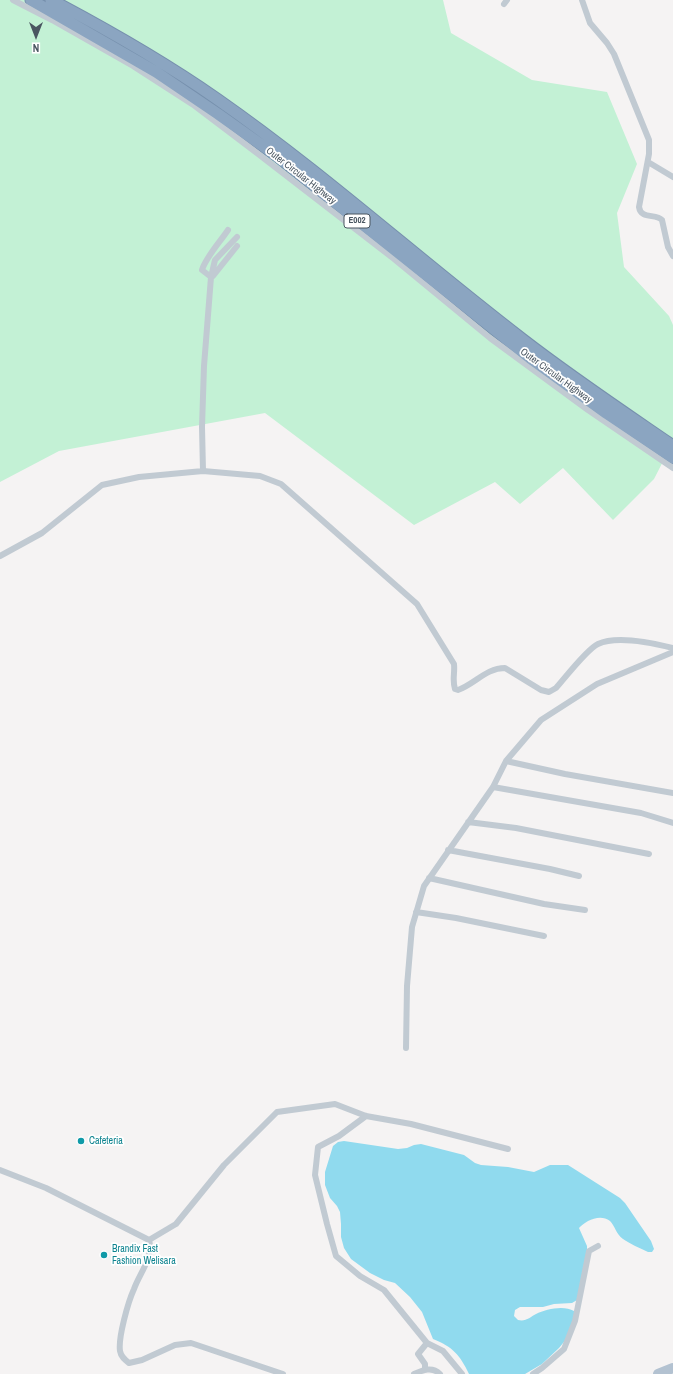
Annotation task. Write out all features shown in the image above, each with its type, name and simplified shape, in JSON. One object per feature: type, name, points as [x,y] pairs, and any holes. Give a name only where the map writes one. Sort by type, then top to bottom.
[{"type":"highway","name":"Outer Circular Highway","points":[[31,0],[156,72],[277,156],[530,358],[606,413],[673,458]]},
{"type":"highway","name":"Outer Circular Highway","points":[[51,0],[98,25],[216,98],[279,144],[343,194],[522,339],[577,380],[673,446]]},
{"type":"main road","points":[[658,1374],[673,1368]]},
{"type":"street","points":[[13,0],[52,20],[132,66],[195,106],[257,152],[394,259],[490,338],[588,410],[673,468]]},
{"type":"street","points":[[582,0],[590,23],[614,54],[649,140],[650,147],[639,207],[640,212],[662,220],[668,247],[673,256]]},
{"type":"street","points":[[648,162],[673,177]]},
{"type":"street","points":[[212,277],[202,270],[205,261],[228,230]]},
{"type":"street","points":[[203,471],[202,427],[204,374],[212,277],[215,260],[238,237]]},
{"type":"street","points":[[212,277],[237,246]]},
{"type":"street","points":[[0,556],[42,533],[102,485],[138,477],[203,471],[260,476],[281,484],[417,604],[454,664],[455,674],[453,682],[455,689],[458,690],[491,670],[505,668],[541,690],[548,692],[556,688],[597,644],[608,641],[648,641],[673,648]]},
{"type":"street","points":[[406,1048],[407,986],[412,927],[424,886],[493,787],[506,761],[541,720],[598,684],[673,652]]},
{"type":"street","points":[[506,761],[565,774],[673,793]]},
{"type":"street","points":[[493,787],[641,813],[673,823]]},
{"type":"street","points":[[468,822],[516,828],[650,854]]},
{"type":"street","points":[[448,850],[550,869],[579,876]]},
{"type":"street","points":[[429,878],[536,902],[584,910]]},
{"type":"street","points":[[416,912],[456,918],[544,936]]},
{"type":"street","points":[[149,1240],[176,1224],[224,1165],[277,1112],[335,1104],[366,1116],[411,1124],[508,1149]]},
{"type":"street","points":[[366,1116],[340,1136],[318,1147],[315,1175],[336,1256],[360,1276],[384,1290],[427,1343],[443,1351],[462,1374]]},
{"type":"street","points":[[0,1170],[46,1188],[149,1240],[151,1246],[150,1253],[133,1289],[123,1326],[120,1351],[123,1359],[129,1363],[142,1360],[175,1345],[191,1343],[283,1374]]},
{"type":"street","points":[[533,1374],[564,1349],[575,1321],[589,1251],[598,1246]]},
{"type":"street","points":[[425,1370],[425,1364],[418,1354],[427,1343]]},
{"type":"street","points":[[414,1374],[431,1369],[438,1371],[440,1374]]},
{"type":"green space","points":[[0,0],[443,0],[451,33],[532,80],[607,92],[637,164],[617,213],[624,267],[669,316],[673,325],[673,442],[654,479],[613,520],[563,468],[520,504],[495,482],[414,525],[265,413],[59,451],[0,482]]},
{"type":"water","points":[[344,1141],[398,1149],[421,1144],[464,1155],[475,1163],[481,1165],[508,1167],[534,1172],[550,1165],[568,1165],[620,1198],[651,1241],[654,1249],[652,1252],[648,1252],[626,1241],[619,1235],[610,1221],[606,1219],[597,1218],[585,1223],[579,1228],[587,1246],[587,1251],[577,1300],[572,1303],[554,1304],[543,1307],[520,1307],[515,1310],[514,1316],[518,1320],[523,1320],[550,1309],[570,1309],[574,1311],[574,1316],[568,1337],[542,1364],[525,1374],[469,1374],[455,1352],[446,1345],[433,1339],[422,1312],[410,1297],[395,1283],[384,1280],[370,1273],[351,1259],[344,1248],[341,1237],[340,1212],[330,1198],[325,1185],[325,1172],[333,1146],[338,1142]]},
{"type":"place","name":"Cafeteria","points":[[81,1141]]},
{"type":"place","name":"Brandix Fast Fashion Welisara","points":[[104,1255]]}]
